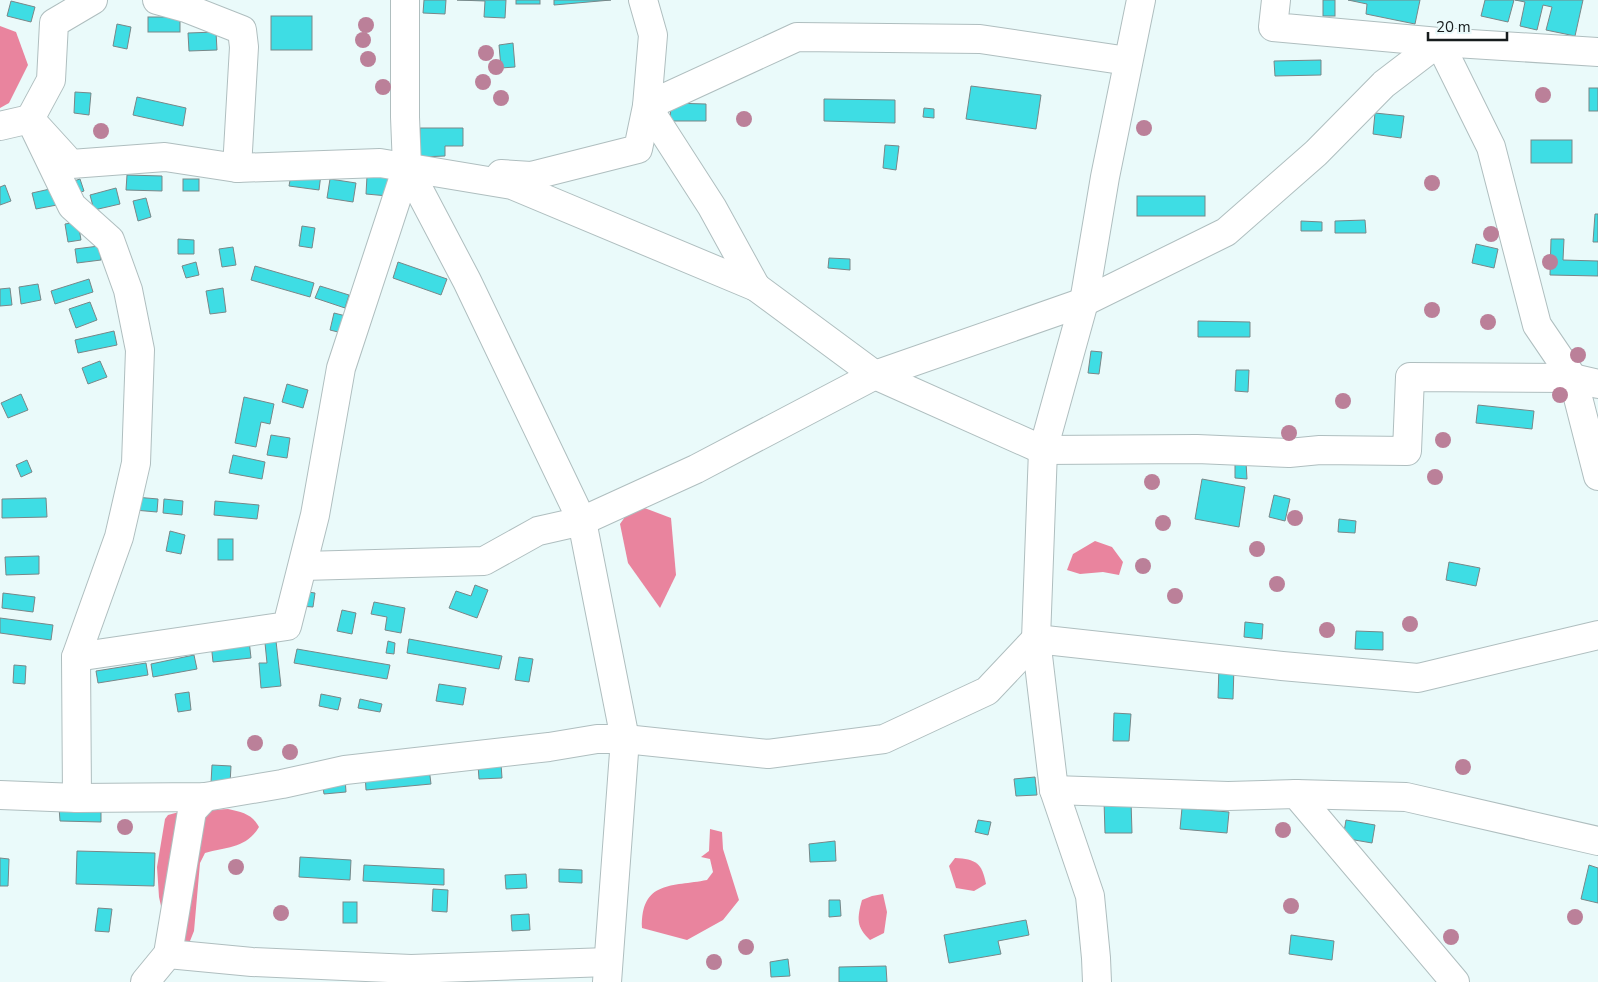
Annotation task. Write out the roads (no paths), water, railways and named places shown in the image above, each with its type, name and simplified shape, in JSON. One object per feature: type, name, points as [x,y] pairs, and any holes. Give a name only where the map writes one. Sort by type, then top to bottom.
[{"type":"street","points":[[0,126],[30,119],[51,80],[54,23],[93,0]]},
{"type":"street","points":[[157,0],[186,8],[242,30],[244,47],[237,168]]},
{"type":"street","points":[[76,657],[287,626],[314,515],[341,368],[407,167],[405,0]]},
{"type":"street","points":[[30,119],[71,164],[165,157],[237,168],[380,164],[531,176],[638,149],[647,106],[653,35],[643,0]]},
{"type":"street","points":[[1097,982],[1090,896],[1054,790],[1036,639],[1043,450],[1084,302],[1105,177],[1141,0]]},
{"type":"street","points":[[1276,0],[1273,27],[1439,42],[1598,52]]},
{"type":"street","points":[[647,106],[797,37],[980,39],[1128,61]]},
{"type":"street","points":[[303,566],[484,561],[538,531],[582,521],[696,469],[875,375],[1084,302],[1226,232],[1316,153],[1384,84],[1439,42]]},
{"type":"street","points":[[1439,42],[1491,147],[1536,326],[1586,381],[1598,476]]},
{"type":"street","points":[[647,106],[712,207],[756,287]]},
{"type":"street","points":[[30,119],[72,206],[110,240],[128,290],[140,350],[136,463],[118,537],[76,657],[77,798]]},
{"type":"street","points":[[407,167],[512,185],[756,287],[875,375],[1043,450],[1197,449],[1289,453],[1320,450],[1407,450],[1410,377],[1586,381]]},
{"type":"street","points":[[168,954],[252,962],[410,969],[608,972],[625,739],[582,521],[468,281],[407,167]]},
{"type":"street","points":[[1036,639],[1272,665],[1418,678],[1598,635]]},
{"type":"street","points":[[0,795],[77,798],[205,797],[282,784],[345,770],[549,747],[597,739],[625,739],[768,754],[884,739],[987,691],[1036,639]]},
{"type":"street","points":[[1054,790],[1228,796],[1296,794],[1406,797],[1598,841]]},
{"type":"street","points":[[1296,794],[1455,982]]},
{"type":"street","points":[[145,982],[168,954],[192,811],[205,797]]}]
